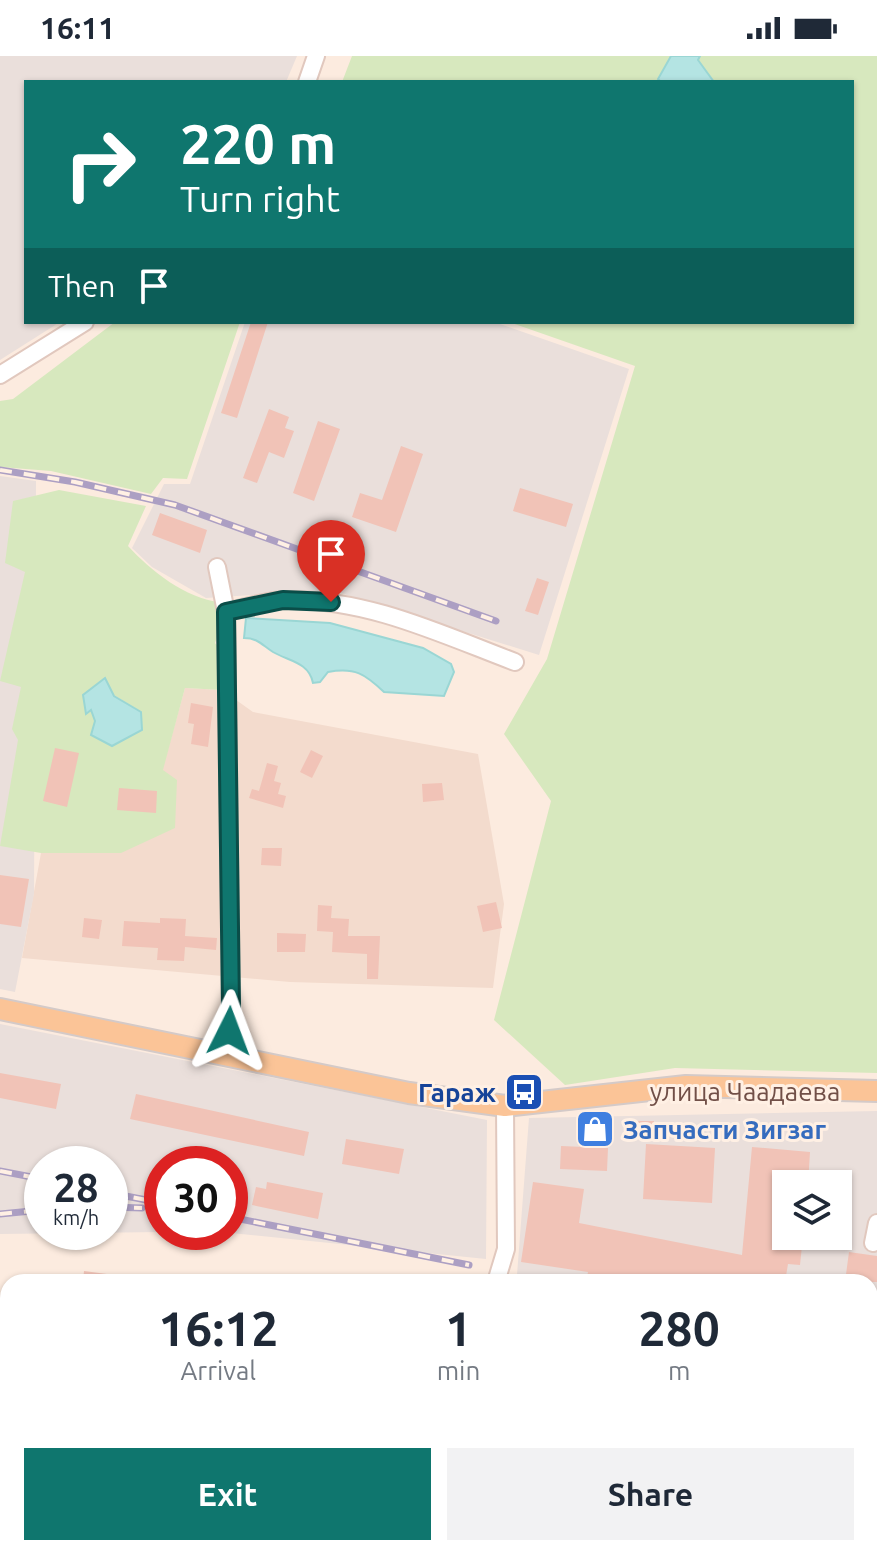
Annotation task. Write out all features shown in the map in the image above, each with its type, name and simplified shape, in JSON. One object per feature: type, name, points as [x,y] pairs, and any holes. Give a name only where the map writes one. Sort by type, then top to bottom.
[{"type":"main road","name":"улица Чаадаева","points":[[0,1009],[409,1093],[505,1106],[686,1086],[877,1091]]},
{"type":"street","points":[[308,80],[316,56]]},
{"type":"street","points":[[0,375],[82,324]]},
{"type":"street","points":[[217,567],[226,612],[231,1007],[226,1055]]},
{"type":"street","points":[[226,612],[283,600],[331,602],[384,613],[515,662]]},
{"type":"street","points":[[498,1274],[506,1249],[505,1106]]},
{"type":"street","points":[[873,1243],[877,1223]]},
{"type":"shaded area","points":[[0,56],[297,56],[287,80],[24,80],[24,324],[57,324],[0,360]]},
{"type":"shaded area","points":[[244,324],[500,324],[629,369],[539,655],[331,590],[206,598],[152,567],[132,548],[164,484],[190,484]]},
{"type":"shaded area","points":[[0,476],[36,481],[34,894],[15,992],[0,989]]},
{"type":"shaded area","points":[[185,688],[222,690],[253,712],[478,754],[504,904],[493,988],[290,982],[22,958],[41,853],[125,784],[162,771]]},
{"type":"shaded area","points":[[0,1024],[487,1120],[486,1259],[248,1235],[248,1146],[144,1146],[144,1232],[128,1232],[128,1146],[24,1146],[24,1234],[0,1234]]},
{"type":"shaded area","points":[[877,1111],[877,1274],[517,1274],[529,1118]]},
{"type":"green space","points":[[352,56],[671,56],[659,80],[343,80]]},
{"type":"green space","points":[[700,56],[877,56],[877,1073],[675,1068],[565,1085],[494,1020],[551,801],[504,734],[547,659],[635,366],[515,324],[854,324],[854,80],[712,80],[697,60]]},
{"type":"green space","points":[[112,324],[239,324],[187,479],[163,478],[151,494],[51,471],[0,467],[0,401],[13,399]]},
{"type":"green space","points":[[59,490],[146,506],[128,546],[170,582],[194,595],[220,602],[222,622],[215,643],[222,652],[222,690],[185,688],[163,770],[177,780],[175,828],[121,853],[41,853],[0,846],[18,740],[12,729],[21,687],[0,681],[25,572],[5,563],[13,501]],"holes":[[[114,695],[141,712],[95,721],[91,710]]]},
{"type":"water","points":[[671,56],[700,56],[698,60],[713,80],[659,80]]},
{"type":"water","points":[[246,618],[330,623],[423,648],[451,664],[454,672],[444,696],[384,692],[365,676],[345,670],[328,672],[320,682],[313,683],[303,666],[256,641],[244,638]]},
{"type":"water","points":[[105,678],[114,696],[141,712],[142,730],[112,746],[91,735],[95,721],[91,710],[86,714],[83,695]]},
{"type":"building","points":[[250,324],[267,324],[237,418],[221,413]]},
{"type":"building","points":[[269,409],[289,417],[285,428],[294,431],[284,458],[269,452],[257,483],[243,478]]},
{"type":"building","points":[[318,421],[340,429],[314,501],[293,493]]},
{"type":"building","points":[[401,446],[423,454],[396,532],[352,517],[360,493],[382,500]]},
{"type":"building","points":[[520,488],[573,504],[566,527],[513,511]]},
{"type":"building","points":[[160,513],[207,530],[200,553],[152,535]]},
{"type":"building","points":[[537,578],[549,582],[538,615],[525,611]]},
{"type":"building","points":[[191,703],[213,707],[208,747],[191,744],[194,724],[188,723]]},
{"type":"building","points":[[55,748],[79,753],[67,807],[43,801]]},
{"type":"building","points":[[311,750],[323,756],[312,778],[300,772]]},
{"type":"building","points":[[267,763],[278,766],[274,781],[281,783],[278,794],[286,796],[283,808],[249,798],[252,789],[259,791]]},
{"type":"building","points":[[442,783],[444,800],[423,802],[422,784]]},
{"type":"building","points":[[119,788],[157,791],[156,813],[117,810]]},
{"type":"building","points":[[262,848],[282,848],[281,866],[261,865]]},
{"type":"building","points":[[0,875],[29,879],[21,927],[0,924]]},
{"type":"building","points":[[496,902],[502,928],[483,932],[477,906]]},
{"type":"building","points":[[318,905],[332,906],[331,918],[349,919],[348,936],[380,936],[378,979],[367,979],[367,954],[332,952],[333,932],[317,931]]},
{"type":"building","points":[[84,918],[102,920],[99,939],[82,937]]},
{"type":"building","points":[[160,918],[186,919],[185,936],[217,938],[216,950],[185,947],[184,961],[157,960],[158,948],[122,946],[124,921],[160,923]]},
{"type":"building","points":[[277,933],[306,934],[305,952],[277,952]]},
{"type":"building","points":[[0,1073],[61,1084],[56,1109],[0,1098]]},
{"type":"building","points":[[136,1094],[309,1132],[304,1156],[130,1119]]},
{"type":"building","points":[[626,1121],[654,1121],[654,1135],[626,1135]]},
{"type":"building","points":[[346,1139],[404,1149],[399,1174],[342,1164]]},
{"type":"building","points":[[646,1144],[715,1148],[712,1203],[643,1199]]},
{"type":"building","points":[[561,1146],[608,1148],[607,1171],[560,1169]]},
{"type":"building","points":[[752,1147],[810,1152],[809,1170],[772,1170],[772,1250],[802,1250],[800,1265],[788,1264],[786,1274],[588,1274],[521,1262],[533,1182],[584,1189],[579,1223],[742,1255]]},
{"type":"building","points":[[267,1182],[323,1193],[318,1219],[252,1205],[256,1187],[266,1189]]},
{"type":"building","points":[[849,1252],[877,1256],[877,1274],[846,1274]]},
{"type":"railway","points":[[0,470],[75,482],[175,505],[496,621]]},
{"type":"railway","points":[[0,1171],[24,1176]]},
{"type":"railway","points":[[128,1196],[144,1200]]},
{"type":"railway","points":[[128,1208],[142,1208]]},
{"type":"railway","points":[[0,1214],[24,1212]]},
{"type":"railway","points":[[248,1221],[469,1265]]},
{"type":"place","name":"Гараж","points":[[524,1092]]},
{"type":"place","name":"Запчасти Зигзаг","points":[[595,1129]]},
{"type":"route","points":[[229,1031],[226,612],[283,600],[331,602]]}]
